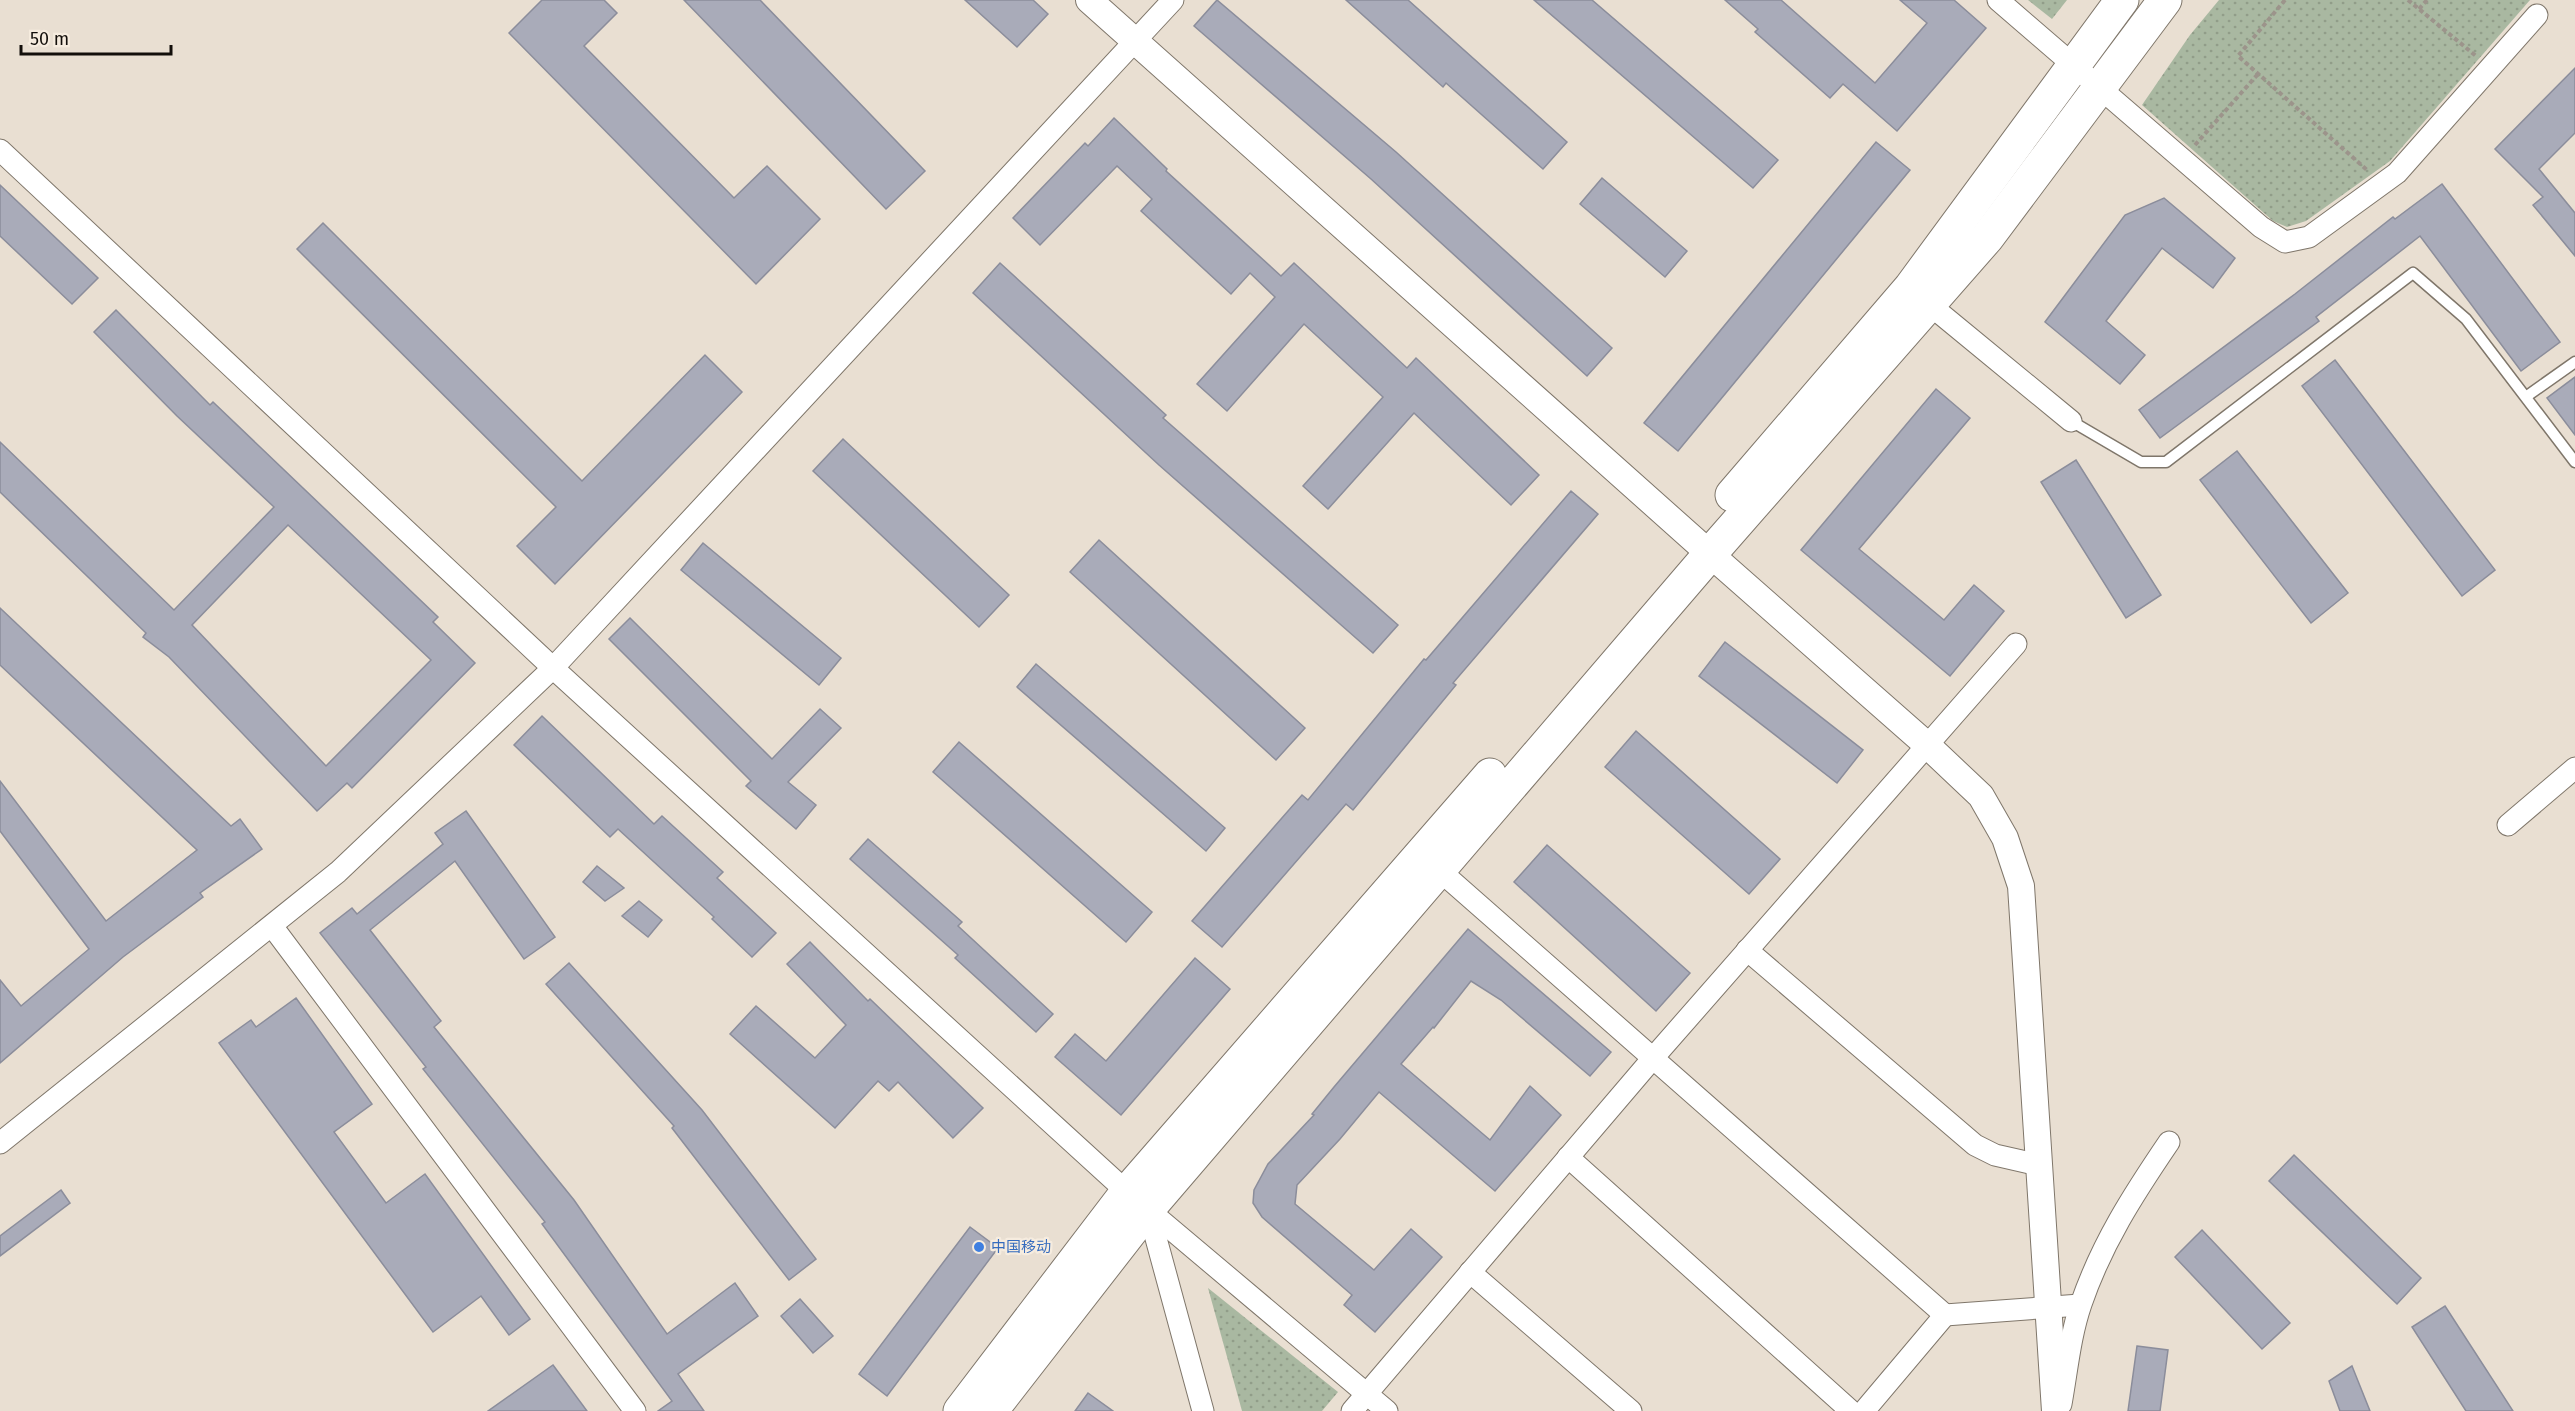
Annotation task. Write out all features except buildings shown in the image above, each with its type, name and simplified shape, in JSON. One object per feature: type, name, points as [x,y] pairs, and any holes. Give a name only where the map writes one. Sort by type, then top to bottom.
[{"type":"highway","points":[[960,1411],[1701,547],[1920,296],[2074,65],[2122,0]]},
{"type":"highway","points":[[1920,296],[1987,238],[2165,0]]},
{"type":"highway","points":[[992,1411],[1138,1201]]},
{"type":"street","points":[[1089,0],[1701,547],[1927,745],[1981,796],[2005,838],[2021,886],[2055,1411]]},
{"type":"street","points":[[0,1143],[339,872],[553,668],[1173,0]]},
{"type":"street","points":[[1998,0],[2261,227],[2285,242],[2309,237],[2397,173],[2537,15]]},
{"type":"street","points":[[0,150],[553,668],[1138,1201],[1387,1411]]},
{"type":"street","points":[[1920,296],[2071,421]]},
{"type":"street","points":[[1352,1411],[1653,1058],[2016,644]]},
{"type":"street","points":[[2508,825],[2575,768]]},
{"type":"street","points":[[1430,862],[1946,1315],[2080,1305]]},
{"type":"street","points":[[272,926],[635,1411]]},
{"type":"street","points":[[1747,950],[1975,1145],[1995,1155],[2039,1165]]},
{"type":"street","points":[[2060,1411],[2080,1305],[2105,1245],[2127,1203],[2169,1142]]},
{"type":"street","points":[[1568,1157],[1851,1411]]},
{"type":"street","points":[[1138,1201],[1203,1411]]},
{"type":"street","points":[[1470,1272],[1631,1411]]},
{"type":"street","points":[[1864,1411],[1946,1315]]},
{"type":"lane","points":[[2071,421],[2141,462],[2166,462],[2413,273],[2466,319],[2527,396],[2575,462]]},
{"type":"lane","points":[[2527,396],[2575,362]]},
{"type":"path","points":[[2285,0],[2238,56],[2372,174]]},
{"type":"path","points":[[2408,0],[2490,68]]},
{"type":"path","points":[[2419,9],[2427,0]]},
{"type":"path","points":[[2192,148],[2258,74]]},
{"type":"green space","points":[[2028,0],[2067,0],[2052,19]]},
{"type":"green space","points":[[2219,0],[2530,0],[2390,161],[2306,221],[2287,227],[2273,221],[2142,105],[2190,35]]},
{"type":"green space","points":[[1208,1288],[1338,1392],[1322,1411],[1242,1411]]},
{"type":"place","name":"中国移动","points":[[979,1247]]}]
